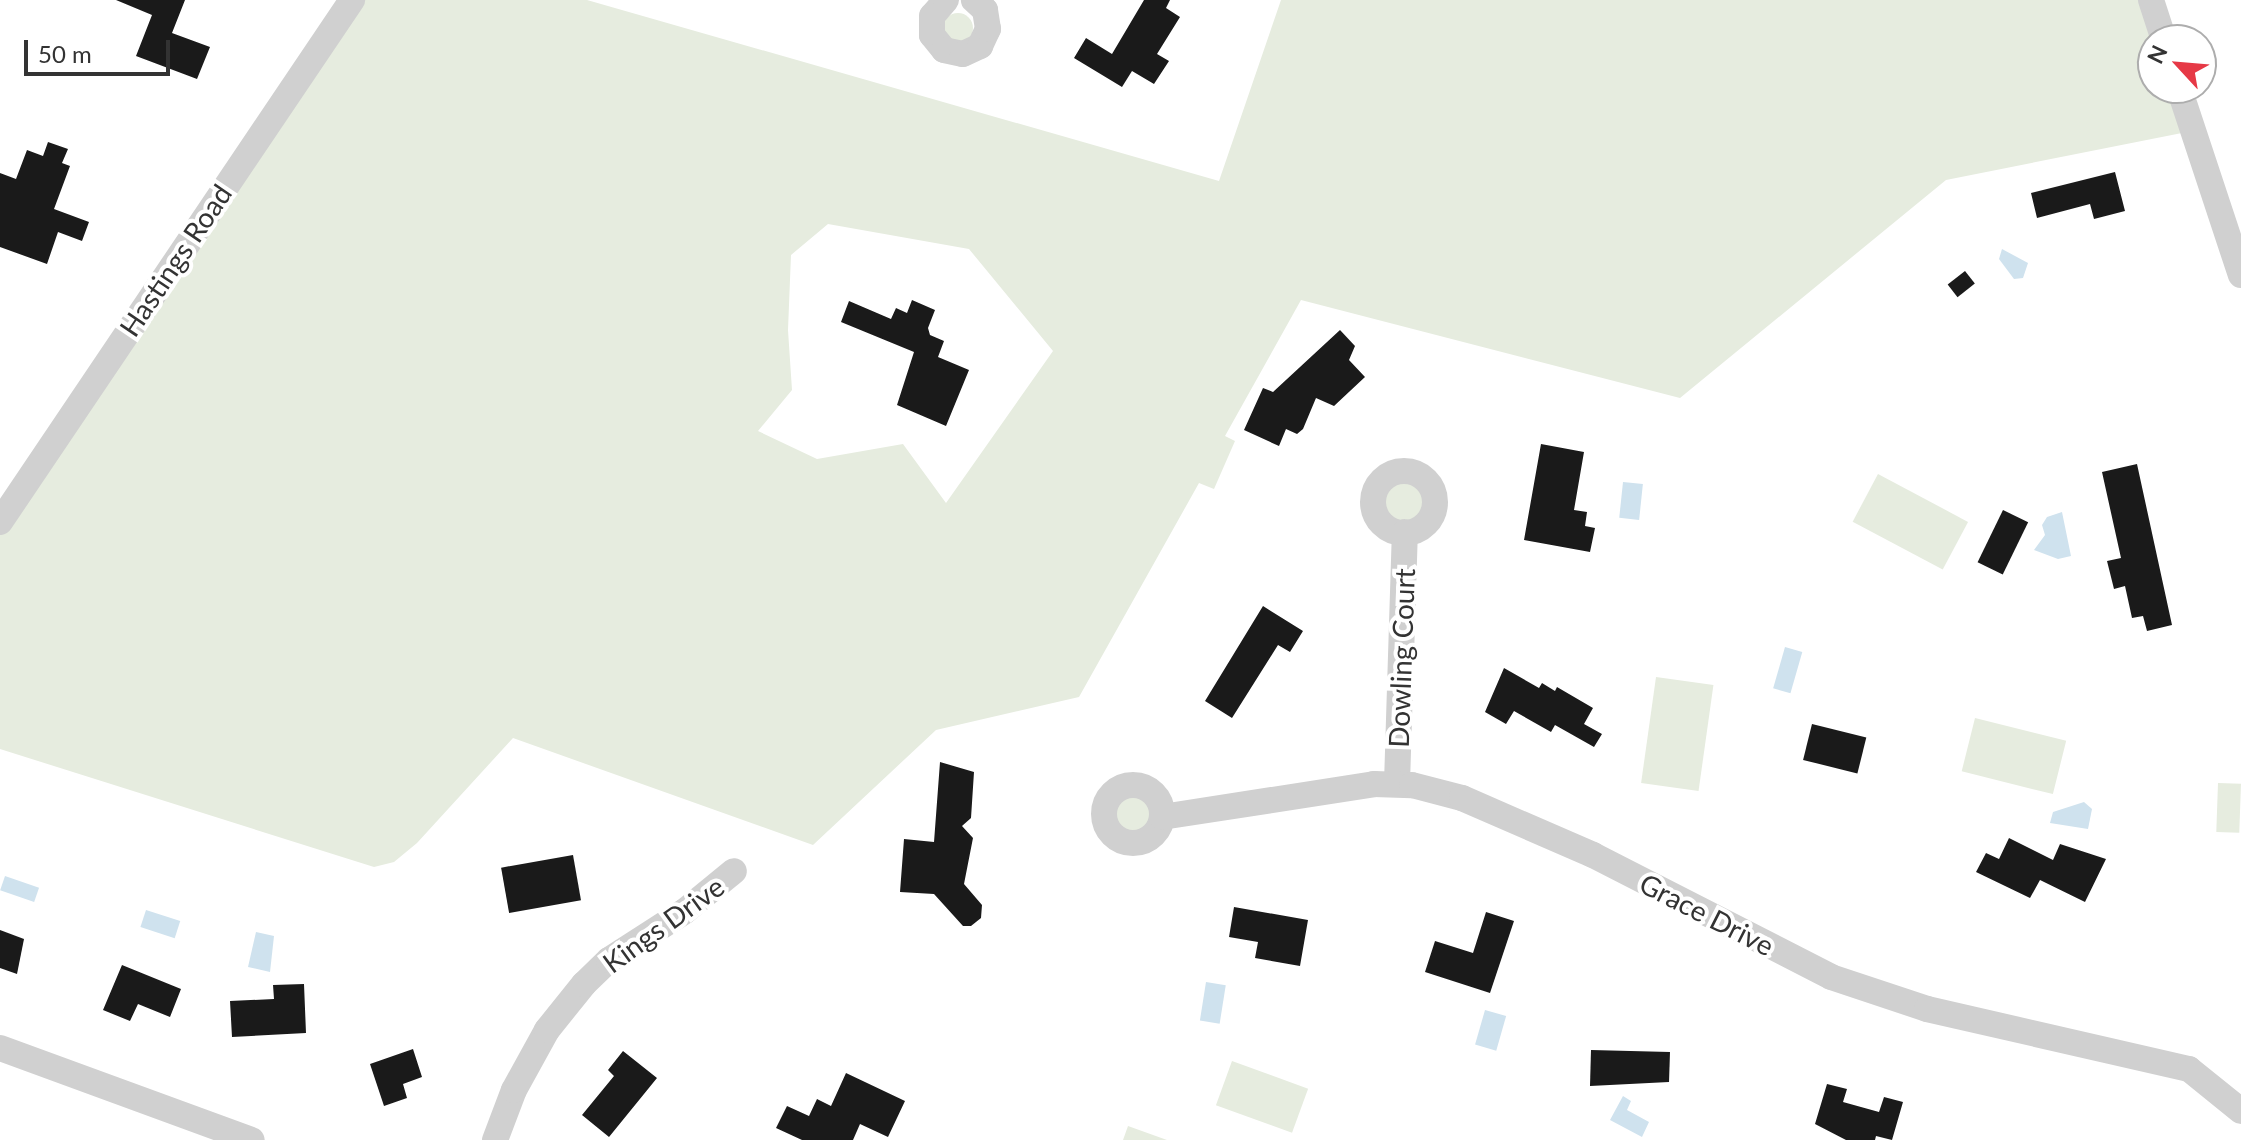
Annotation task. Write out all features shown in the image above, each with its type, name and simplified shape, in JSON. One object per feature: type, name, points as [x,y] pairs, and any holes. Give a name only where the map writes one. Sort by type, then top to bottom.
[{"type":"street","name":"Hastings Road","points":[[0,522],[352,0]]},
{"type":"street","points":[[946,0],[932,16],[932,35],[944,50],[963,54],[980,46],[988,29],[985,10],[974,0]]},
{"type":"street","points":[[2151,0],[2159,24]]},
{"type":"street","points":[[2184,104],[2241,275]]},
{"type":"street","name":"Dowling Court","points":[[1397,783],[1405,532]]},
{"type":"street","name":"Grace Drive","points":[[1162,817],[1287,794],[1397,783],[1508,815],[1874,994],[2189,1069],[2241,1111]]},
{"type":"street","name":"Kings Drive","points":[[495,1140],[514,1090],[547,1030],[584,984],[609,960],[712,892],[734,871]]},
{"type":"street","points":[[0,1048],[252,1140]]},
{"type":"shaded area","points":[[352,0],[587,0],[1219,181],[1281,0],[2151,0],[2152,24],[2137,24],[2137,104],[2184,104],[2192,131],[1946,180],[1680,398],[1301,300],[1225,436],[1235,441],[1214,489],[1199,483],[1079,697],[936,730],[813,845],[513,738],[417,843],[394,862],[374,867],[0,749],[0,522]],"holes":[[[828,224],[969,249],[1053,351],[946,503],[903,444],[817,459],[758,431],[792,390],[788,330],[791,255]]]},
{"type":"shaded area","points":[[958,13],[964,14],[972,22],[972,34],[964,42],[958,43],[952,42],[944,34],[943,28],[944,22],[952,14]]},
{"type":"shaded area","points":[[1878,474],[1968,522],[1943,570],[1853,522]]},
{"type":"shaded area","points":[[1404,477],[1421,485],[1429,502],[1421,519],[1404,527],[1387,519],[1379,502],[1387,485]]},
{"type":"shaded area","points":[[1656,677],[1713,685],[1699,791],[1641,783]]},
{"type":"shaded area","points":[[1975,718],[2066,741],[2053,794],[1962,771]]},
{"type":"shaded area","points":[[2218,783],[2241,784],[2239,833],[2216,832]]},
{"type":"shaded area","points":[[1131,791],[1147,797],[1153,813],[1147,829],[1131,835],[1115,829],[1109,813],[1115,797]]},
{"type":"shaded area","points":[[1232,1061],[1308,1089],[1292,1133],[1216,1105]]},
{"type":"shaded area","points":[[1128,1126],[1167,1140],[1123,1140]]},
{"type":"water","points":[[2002,249],[2028,263],[2023,278],[2014,279],[1999,259]]},
{"type":"water","points":[[1623,482],[1643,484],[1639,520],[1619,518]]},
{"type":"water","points":[[2062,512],[2071,556],[2058,559],[2034,550],[2045,535],[2042,525],[2047,517]]},
{"type":"water","points":[[1785,647],[1802,652],[1790,693],[1773,688]]},
{"type":"water","points":[[2084,802],[2092,809],[2088,829],[2050,823],[2053,812]]},
{"type":"water","points":[[5,876],[39,888],[34,902],[0,890]]},
{"type":"water","points":[[146,910],[180,921],[175,938],[140,927]]},
{"type":"water","points":[[256,932],[274,936],[270,972],[248,967]]},
{"type":"water","points":[[1206,982],[1226,985],[1220,1024],[1200,1021]]},
{"type":"water","points":[[1485,1010],[1506,1016],[1496,1051],[1475,1045]]},
{"type":"water","points":[[1623,1096],[1631,1101],[1627,1110],[1649,1122],[1642,1137],[1610,1120]]},
{"type":"building","points":[[116,0],[185,0],[172,33],[210,47],[197,79],[136,56],[152,15]]},
{"type":"building","points":[[1144,0],[1170,0],[1166,8],[1180,17],[1157,54],[1169,61],[1154,84],[1132,71],[1122,87],[1074,58],[1086,38],[1112,54]]},
{"type":"building","points":[[48,142],[68,149],[62,163],[70,166],[54,209],[89,222],[82,241],[58,232],[47,264],[0,247],[0,173],[16,179],[27,150],[43,156]]},
{"type":"building","points":[[2115,172],[2125,211],[2094,219],[2090,204],[2037,218],[2031,193]]},
{"type":"building","points":[[1965,271],[1975,284],[1958,297],[1948,285]]},
{"type":"building","points":[[912,300],[935,310],[928,328],[930,335],[944,341],[938,357],[969,370],[946,426],[897,405],[914,352],[841,322],[849,301],[891,319],[896,308],[907,313]]},
{"type":"building","points":[[1340,330],[1355,346],[1349,360],[1365,377],[1334,406],[1316,398],[1303,429],[1297,434],[1286,429],[1279,446],[1244,430],[1263,388],[1273,392]]},
{"type":"building","points":[[1541,444],[1584,452],[1574,510],[1587,512],[1585,526],[1595,528],[1590,552],[1524,540]]},
{"type":"building","points":[[2137,464],[2172,625],[2147,631],[2143,616],[2132,618],[2125,586],[2114,589],[2107,561],[2121,558],[2102,472]]},
{"type":"building","points":[[2003,510],[2028,522],[2003,574],[1978,562]]},
{"type":"building","points":[[1263,606],[1303,631],[1290,652],[1278,645],[1232,718],[1205,701]]},
{"type":"building","points":[[1504,668],[1539,688],[1542,683],[1555,691],[1557,687],[1593,708],[1584,724],[1602,734],[1594,747],[1555,725],[1551,732],[1514,711],[1506,724],[1485,712]]},
{"type":"building","points":[[1812,724],[1866,738],[1857,773],[1803,760]]},
{"type":"building","points":[[940,762],[974,772],[971,818],[962,826],[973,838],[964,884],[982,905],[981,918],[971,926],[963,926],[934,894],[900,892],[904,839],[934,842]]},
{"type":"building","points":[[2009,838],[2053,860],[2060,844],[2106,859],[2085,902],[2040,880],[2030,898],[1976,872],[1986,853],[1999,859]]},
{"type":"building","points":[[573,855],[581,900],[509,913],[501,868]]},
{"type":"building","points":[[1234,907],[1308,920],[1300,966],[1255,958],[1258,942],[1229,937]]},
{"type":"building","points":[[1486,912],[1514,921],[1490,993],[1425,972],[1435,941],[1473,953]]},
{"type":"building","points":[[0,930],[24,939],[17,974],[0,968]]},
{"type":"building","points":[[122,965],[181,989],[170,1017],[138,1004],[130,1021],[103,1010]]},
{"type":"building","points":[[304,984],[306,1033],[232,1037],[230,1001],[274,999],[273,985]]},
{"type":"building","points":[[413,1049],[422,1077],[403,1084],[407,1098],[384,1106],[370,1064]]},
{"type":"building","points":[[1591,1050],[1670,1052],[1669,1082],[1590,1086]]},
{"type":"building","points":[[623,1051],[657,1078],[609,1137],[582,1115],[614,1076],[608,1070]]},
{"type":"building","points":[[846,1073],[905,1101],[888,1137],[860,1124],[853,1140],[802,1140],[776,1128],[787,1106],[809,1116],[817,1099],[831,1106]]},
{"type":"building","points":[[1827,1084],[1847,1089],[1843,1102],[1879,1112],[1884,1097],[1903,1102],[1892,1140],[1876,1136],[1875,1140],[1846,1140],[1815,1124]]}]
